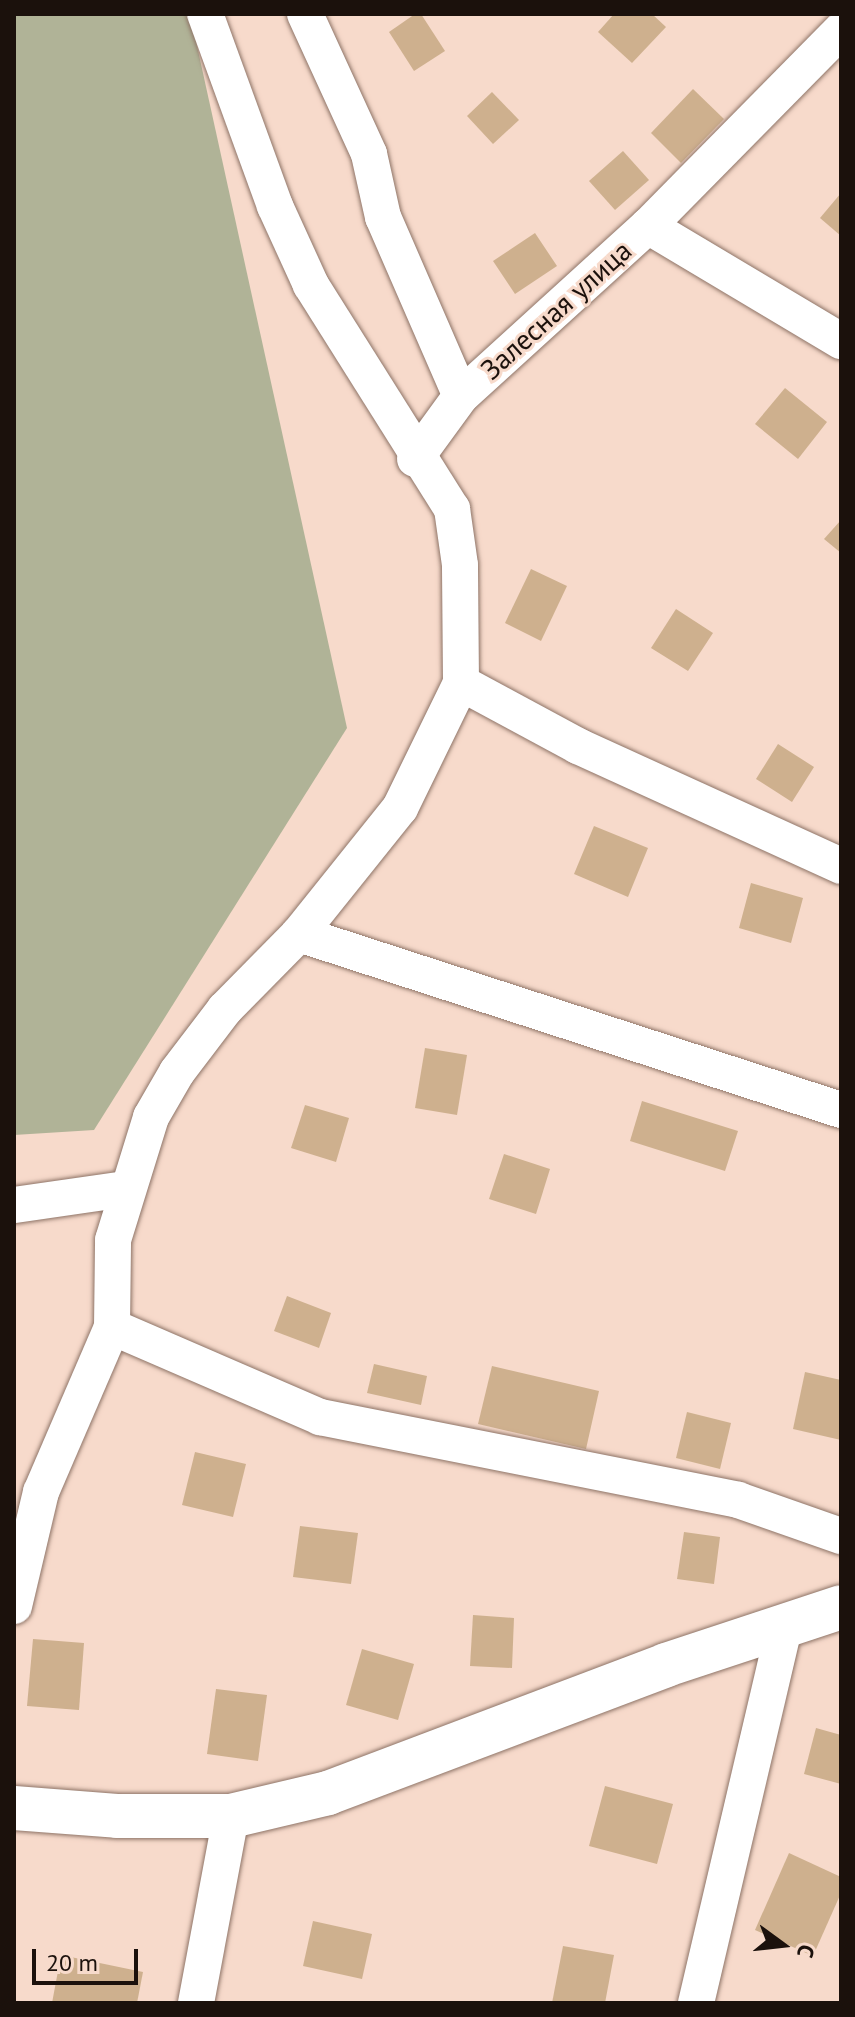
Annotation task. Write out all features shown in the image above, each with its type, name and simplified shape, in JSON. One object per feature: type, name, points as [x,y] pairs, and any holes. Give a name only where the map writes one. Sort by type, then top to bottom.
[{"type":"street","points":[[14,1606],[41,1492],[112,1327],[113,1240],[125,1189],[151,1117],[177,1072],[225,1009],[299,934],[400,808],[461,683],[460,565],[452,509],[415,459],[311,285],[275,206],[205,14]]},
{"type":"street","points":[[305,14],[369,154],[383,217],[461,396]]},
{"type":"street","points":[[648,226],[841,30]]},
{"type":"street","name":"Залесная улица","points":[[415,459],[461,396],[648,226],[841,341]]},
{"type":"street","points":[[461,683],[578,746],[841,866]]},
{"type":"street","points":[[299,934],[841,1110]]},
{"type":"street","points":[[14,1205],[125,1189]]},
{"type":"street","points":[[112,1327],[320,1417],[738,1500],[841,1536]]},
{"type":"street","points":[[14,1808],[117,1816],[231,1816],[328,1793],[785,1623],[841,1607]]},
{"type":"street","points":[[696,2003],[785,1623]]},
{"type":"street","points":[[196,2003],[231,1816]]},
{"type":"green space","points":[[14,14],[190,14],[347,728],[94,1130],[14,1135]]},
{"type":"building","points":[[415,14],[421,14],[445,51],[414,71],[389,32]]},
{"type":"building","points":[[614,14],[652,14],[666,27],[632,63],[598,32]]},
{"type":"building","points":[[693,89],[724,119],[681,163],[651,133]]},
{"type":"building","points":[[492,92],[519,120],[493,144],[467,116]]},
{"type":"building","points":[[623,151],[649,180],[615,210],[589,181]]},
{"type":"building","points":[[841,193],[841,236],[820,218]]},
{"type":"building","points":[[535,233],[557,266],[515,294],[493,261]]},
{"type":"building","points":[[785,388],[827,422],[798,459],[755,424]]},
{"type":"building","points":[[841,520],[841,553],[824,539]]},
{"type":"building","points":[[531,569],[567,586],[541,641],[505,623]]},
{"type":"building","points":[[676,609],[713,633],[688,671],[651,648]]},
{"type":"building","points":[[778,744],[814,767],[792,802],[756,779]]},
{"type":"building","points":[[594,826],[648,848],[628,897],[574,874]]},
{"type":"building","points":[[751,883],[803,898],[791,943],[739,928]]},
{"type":"building","points":[[425,1048],[467,1055],[457,1115],[415,1108]]},
{"type":"building","points":[[642,1101],[738,1131],[725,1171],[630,1141]]},
{"type":"building","points":[[305,1105],[349,1118],[336,1162],[291,1148]]},
{"type":"building","points":[[504,1154],[550,1169],[536,1214],[489,1199]]},
{"type":"building","points":[[287,1296],[331,1313],[319,1348],[274,1331]]},
{"type":"building","points":[[374,1364],[427,1376],[421,1405],[367,1393]]},
{"type":"building","points":[[492,1366],[599,1391],[586,1449],[478,1424]]},
{"type":"building","points":[[805,1372],[841,1380],[841,1440],[793,1429]]},
{"type":"building","points":[[687,1412],[731,1423],[720,1469],[676,1458]]},
{"type":"building","points":[[195,1452],[246,1464],[233,1517],[182,1505]]},
{"type":"building","points":[[300,1526],[358,1533],[351,1584],[293,1577]]},
{"type":"building","points":[[684,1532],[720,1537],[714,1584],[677,1579]]},
{"type":"building","points":[[473,1615],[514,1618],[512,1668],[470,1666]]},
{"type":"building","points":[[33,1639],[84,1643],[79,1710],[27,1706]]},
{"type":"building","points":[[362,1649],[414,1664],[398,1720],[346,1705]]},
{"type":"building","points":[[216,1689],[267,1695],[258,1761],[207,1754]]},
{"type":"building","points":[[816,1728],[841,1735],[841,1784],[804,1774]]},
{"type":"building","points":[[605,1786],[673,1804],[657,1864],[589,1846]]},
{"type":"building","points":[[789,1853],[841,1877],[841,1893],[813,1956],[755,1930]]},
{"type":"building","points":[[313,1921],[372,1934],[362,1979],[303,1966]]},
{"type":"building","points":[[563,1946],[614,1955],[605,2003],[552,2003]]},
{"type":"building","points":[[61,1955],[143,1972],[137,2003],[52,2003]]}]
